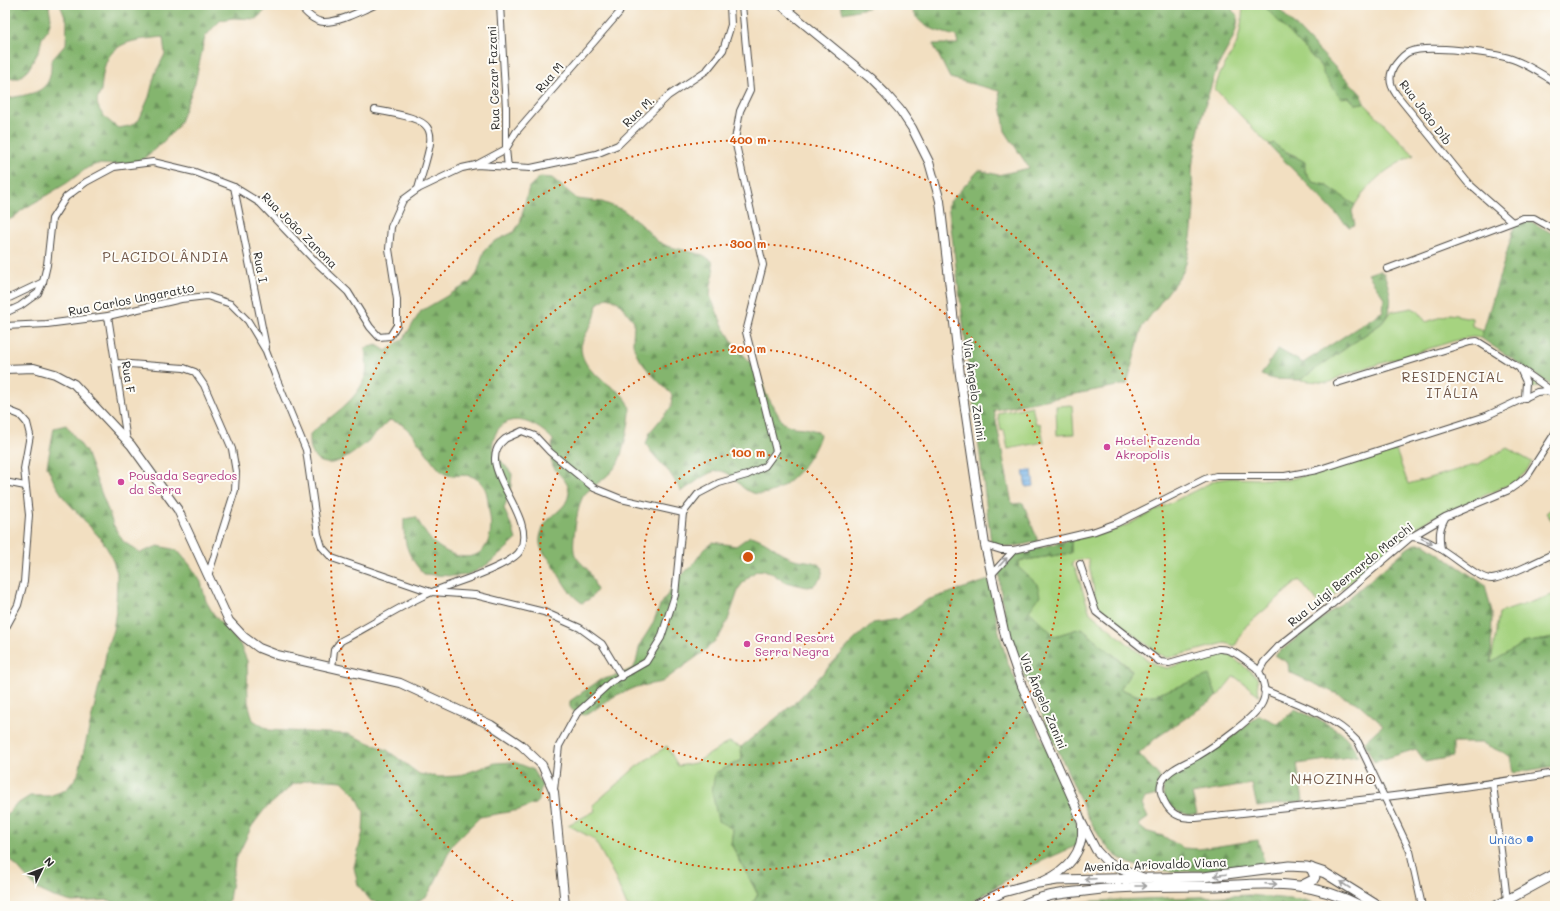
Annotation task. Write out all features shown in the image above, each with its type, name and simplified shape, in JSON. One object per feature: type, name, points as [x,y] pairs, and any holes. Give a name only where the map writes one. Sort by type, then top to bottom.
[{"type":"main road","name":"Avenida Ariovaldo Viana","points":[[975,906],[1003,892],[1032,884],[1057,880],[1203,877],[1289,866],[1311,868],[1337,880],[1378,906]]},
{"type":"main road","points":[[1300,886],[1314,880],[1315,877],[1311,868]]},
{"type":"main road","points":[[1496,906],[1555,874]]},
{"type":"main road","name":"Avenida Ariovaldo Viana","points":[[1021,906],[1040,898],[1061,893],[1136,886],[1268,884],[1300,886],[1333,894],[1361,906]]},
{"type":"street","points":[[299,5],[309,15],[323,22],[375,5]]},
{"type":"street","name":"Rua Cezar Fazani","points":[[500,5],[506,108],[506,149]]},
{"type":"street","name":"Rua M","points":[[506,149],[516,132],[619,13],[622,5]]},
{"type":"street","name":"Rua M.","points":[[508,168],[531,168],[596,154],[618,145],[668,96],[707,70],[723,50],[731,25],[730,5]]},
{"type":"street","points":[[565,906],[554,792],[559,746],[577,713],[611,682],[646,662],[661,638],[674,595],[683,513],[698,494],[719,483],[747,475],[765,466],[776,451],[746,332],[763,265],[735,140],[740,111],[750,90],[742,5]]},
{"type":"street","name":"Via Ângelo Zanini","points":[[781,5],[870,78],[885,93],[900,110],[912,128],[929,162],[940,201],[960,375],[985,545],[997,604],[1013,662],[1082,823],[1096,850],[1106,861],[1144,878]]},
{"type":"street","name":"Rua João Dib","points":[[1511,221],[1457,172],[1391,87],[1390,77],[1400,58],[1409,52],[1422,48],[1437,48],[1511,59],[1555,82]]},
{"type":"street","points":[[375,110],[418,119],[424,122],[430,130],[431,139],[418,189]]},
{"type":"street","points":[[476,165],[506,149],[508,168]]},
{"type":"street","name":"Rua João Zanona","points":[[5,313],[20,306],[38,293],[43,282],[52,219],[66,197],[86,182],[114,167],[153,162],[195,172],[234,187],[260,203],[315,261],[348,292],[370,327],[379,337],[390,336],[397,326],[397,300],[389,249],[391,227],[403,200],[418,189],[462,168],[476,165],[508,168]]},
{"type":"street","name":"Rua I","points":[[234,187],[266,351]]},
{"type":"street","points":[[1387,269],[1511,221],[1523,218],[1534,218],[1555,230]]},
{"type":"street","points":[[5,300],[43,282]]},
{"type":"street","name":"Rua Carlos Ungaratto","points":[[5,326],[47,324],[108,316],[156,303],[207,296],[231,304],[248,321],[266,351],[306,450],[311,495],[318,534],[322,547],[332,558],[431,592],[475,595],[544,612],[580,628],[602,644],[622,677]]},
{"type":"street","name":"Rua F","points":[[108,316],[128,442]]},
{"type":"street","points":[[1337,383],[1477,341],[1518,367],[1555,394]]},
{"type":"street","points":[[116,364],[184,368],[195,372],[204,385],[232,449],[236,472],[235,490],[208,576]]},
{"type":"street","points":[[1518,367],[1526,382],[1525,398]]},
{"type":"street","points":[[5,369],[34,368],[55,374],[74,384],[128,442],[178,510],[229,621],[244,637],[259,648],[277,655],[400,683],[492,725],[521,745],[542,765],[554,792]]},
{"type":"street","points":[[985,545],[1001,550],[1014,550],[1095,531],[1117,523],[1206,479],[1216,476],[1285,476],[1317,470],[1486,416],[1542,391],[1555,394]]},
{"type":"street","points":[[5,409],[20,415],[27,423],[30,435],[24,469],[29,515],[24,582],[18,605],[5,629]]},
{"type":"street","points":[[332,668],[334,650],[341,641],[431,592],[492,570],[519,553],[524,541],[523,524],[498,474],[494,460],[496,451],[505,440],[522,431],[535,436],[550,452],[594,488],[621,499],[683,513]]},
{"type":"street","name":"Rua Luigi Bernardo Marchi","points":[[1259,671],[1264,662],[1279,646],[1330,606],[1411,537],[1445,517],[1509,490],[1519,483],[1528,475],[1555,433]]},
{"type":"street","points":[[5,482],[25,486]]},
{"type":"street","points":[[1441,548],[1440,527],[1445,517]]},
{"type":"street","points":[[1411,537],[1427,540],[1486,579],[1499,578],[1555,553]]},
{"type":"street","points":[[992,574],[1014,550]]},
{"type":"street","points":[[1080,564],[1096,612],[1160,662],[1169,663],[1226,648],[1234,651],[1259,671],[1264,690],[1264,701],[1261,706],[1234,731],[1199,756],[1175,769],[1162,780],[1160,790],[1163,800],[1173,813],[1182,817],[1196,818],[1384,797],[1493,784],[1555,773]]},
{"type":"street","points":[[1264,690],[1336,723],[1348,731],[1358,742],[1410,851],[1422,906]]},
{"type":"street","points":[[1493,784],[1507,900]]},
{"type":"street","name":"Via Ângelo Zanini","points":[[1032,884],[1052,877],[1069,864],[1081,845],[1083,834],[1082,823]]},
{"type":"green space","points":[[5,5],[51,5],[49,7],[51,18],[48,30],[42,38],[39,51],[28,70],[19,78],[5,78]]},
{"type":"green space","points":[[60,5],[271,5],[256,19],[233,18],[221,20],[205,37],[195,83],[178,127],[143,159],[120,165],[97,164],[87,168],[67,183],[22,210],[13,218],[5,221],[5,99],[32,93],[44,86],[51,72],[51,61],[66,44],[67,21]],"holes":[[[163,37],[165,54],[155,74],[149,97],[139,120],[130,126],[118,128],[102,113],[97,102],[101,90],[104,68],[108,58],[116,49],[126,43]]]},
{"type":"green space","points":[[841,5],[871,5],[867,8],[843,13]]},
{"type":"green space","points":[[912,5],[1233,5],[1232,10],[1238,16],[1235,33],[1215,74],[1197,138],[1192,175],[1194,206],[1193,223],[1183,272],[1142,327],[1127,384],[994,410],[1012,504],[1023,503],[1038,541],[1020,545],[1003,546],[991,542],[948,204],[979,170],[998,175],[1029,168],[1005,131],[999,91],[950,78],[933,44],[958,44],[956,36],[935,30],[922,23],[917,18]]},
{"type":"green space","points":[[1243,5],[1265,5],[1355,104],[1364,103],[1414,155],[1396,164],[1380,176],[1373,182],[1355,205],[1326,185],[1312,182],[1296,156],[1280,149],[1274,143],[1269,145],[1215,89],[1219,76],[1238,40]]},
{"type":"green space","points":[[1275,5],[1362,95],[1364,103],[1355,104],[1349,97],[1341,98],[1323,74],[1323,68],[1264,6]]},
{"type":"green space","points":[[1274,143],[1284,151],[1305,162],[1305,172],[1312,182],[1326,185],[1355,205],[1352,211],[1355,225],[1349,227],[1269,145]]},
{"type":"green space","points":[[540,177],[552,178],[577,199],[602,202],[623,210],[640,223],[657,241],[667,246],[703,255],[712,261],[714,273],[710,296],[723,326],[734,344],[759,372],[766,394],[783,423],[793,427],[817,431],[820,435],[810,456],[802,468],[793,478],[771,492],[759,494],[748,491],[729,474],[721,471],[716,471],[706,475],[681,491],[670,473],[646,444],[650,432],[671,407],[672,395],[638,357],[633,343],[634,321],[618,302],[608,297],[597,304],[594,319],[581,346],[584,360],[598,377],[623,396],[628,403],[630,411],[629,423],[621,456],[616,466],[609,474],[584,495],[578,513],[574,539],[574,551],[578,559],[588,570],[597,590],[591,598],[582,603],[568,589],[550,560],[543,552],[540,544],[541,532],[544,526],[565,504],[569,493],[569,489],[565,481],[551,462],[553,440],[541,429],[517,420],[503,424],[497,431],[493,443],[494,450],[512,474],[511,486],[504,509],[516,540],[482,568],[466,575],[458,576],[424,574],[410,555],[404,535],[404,519],[416,517],[432,541],[448,552],[459,556],[470,556],[478,553],[485,547],[489,538],[491,526],[488,499],[484,487],[479,480],[467,475],[451,475],[441,471],[406,428],[400,423],[390,420],[356,451],[346,458],[336,462],[327,463],[318,460],[313,454],[310,445],[310,434],[343,407],[358,391],[363,383],[367,370],[365,348],[377,345],[386,351],[404,338],[421,311],[471,282],[477,274],[484,251],[493,242],[514,232],[520,223],[529,187]]},
{"type":"green space","points":[[1523,222],[1532,222],[1555,235],[1555,388],[1481,338],[1515,225]]},
{"type":"green space","points":[[1380,270],[1384,273],[1390,293],[1389,310],[1382,323],[1300,380],[1273,379],[1261,375],[1278,349],[1303,363],[1383,311],[1384,298],[1368,274]]},
{"type":"green space","points":[[1412,308],[1418,311],[1426,322],[1450,314],[1472,318],[1472,326],[1484,330],[1481,338],[1473,337],[1460,339],[1341,376],[1328,383],[1300,380],[1382,323],[1390,312]]},
{"type":"green space","points":[[1528,377],[1539,386],[1530,389]]},
{"type":"green space","points":[[1072,405],[1074,434],[1057,435],[1056,406]]},
{"type":"green space","points":[[1032,406],[1036,424],[1040,423],[1044,442],[1008,449],[1004,430],[1001,431],[998,413]]},
{"type":"green space","points":[[66,425],[86,452],[113,524],[123,541],[140,553],[158,546],[177,550],[190,565],[201,582],[206,601],[214,615],[240,644],[247,661],[248,702],[253,720],[269,730],[348,734],[387,750],[419,774],[439,777],[458,776],[495,763],[514,762],[532,769],[542,785],[537,803],[519,810],[480,817],[452,845],[427,896],[409,906],[389,905],[371,901],[358,885],[354,867],[363,832],[364,812],[356,795],[342,781],[312,779],[294,784],[264,810],[252,826],[235,861],[229,900],[223,906],[122,906],[109,900],[72,902],[54,897],[37,889],[11,860],[5,846],[5,817],[14,806],[30,796],[49,796],[66,790],[78,775],[104,666],[107,647],[113,630],[116,611],[117,573],[111,555],[102,540],[64,498],[54,482],[47,466],[54,428]]},
{"type":"green space","points":[[1507,448],[1532,462],[1525,473],[1513,483],[1430,519],[1414,529],[1321,606],[1299,580],[1246,626],[1235,646],[1225,643],[1167,658],[1159,654],[1101,609],[1096,601],[1088,559],[1073,561],[1072,565],[1076,570],[1090,613],[1149,661],[1158,666],[1167,668],[1223,652],[1227,653],[1255,675],[1257,678],[1259,695],[1234,676],[1217,697],[1208,676],[1155,695],[1139,696],[1120,689],[1132,670],[1081,628],[1055,636],[1028,611],[1018,567],[1019,561],[1071,553],[1071,540],[1110,532],[1216,480],[1230,478],[1287,480],[1396,450],[1408,484],[1478,464]]},
{"type":"green space","points":[[1555,506],[1555,525],[1546,513]]},
{"type":"green space","points":[[750,536],[761,540],[791,558],[816,563],[823,568],[821,578],[813,586],[807,587],[785,582],[770,572],[764,570],[756,571],[746,579],[739,588],[728,620],[719,637],[702,653],[662,682],[636,687],[612,697],[590,713],[584,715],[574,712],[570,707],[570,701],[600,680],[619,675],[633,668],[636,663],[640,644],[652,625],[660,606],[677,580],[694,563],[704,549],[713,542],[736,546]]},
{"type":"green space","points":[[1071,540],[1071,553],[1019,561],[1018,567],[1037,584],[1040,596],[1029,611],[1055,636],[1081,628],[1132,671],[1120,689],[1139,696],[1155,695],[1209,675],[1217,697],[1156,738],[1139,754],[1160,777],[1156,788],[1157,795],[1145,798],[1142,805],[1148,818],[1138,825],[1145,831],[1163,836],[1183,848],[1199,849],[1258,840],[1265,865],[1187,871],[1167,871],[1147,868],[1130,863],[1115,855],[1103,842],[1096,831],[1087,815],[1037,703],[1015,649],[1004,612],[999,573],[1016,553]]},
{"type":"green space","points":[[1416,544],[1425,544],[1485,585],[1492,613],[1491,663],[1523,643],[1555,638],[1555,766],[1513,773],[1510,756],[1482,743],[1452,743],[1452,757],[1425,762],[1416,749],[1374,762],[1364,742],[1383,725],[1359,704],[1289,672],[1288,663],[1275,655],[1350,597],[1409,547]]},
{"type":"green space","points":[[1555,558],[1555,576],[1548,561]]},
{"type":"green space","points":[[989,580],[999,632],[1007,661],[1072,805],[1080,836],[1078,845],[1022,870],[966,906],[751,906],[758,894],[731,844],[733,829],[718,821],[712,792],[715,773],[742,760],[741,747],[798,700],[854,640],[873,623],[899,619],[927,600]]},
{"type":"green space","points":[[1555,594],[1555,638],[1523,643],[1491,663],[1499,613]]},
{"type":"green space","points":[[1295,709],[1332,726],[1347,738],[1358,756],[1297,764],[1303,801],[1257,807],[1252,784],[1192,794],[1197,814],[1181,813],[1169,804],[1163,791],[1164,784],[1168,777],[1204,756],[1259,715],[1278,724]]},
{"type":"green space","points":[[729,742],[741,747],[742,760],[715,773],[733,829],[731,844],[758,895],[751,906],[627,906],[614,875],[594,839],[568,825],[595,811],[593,805],[636,767],[667,746],[678,766],[695,763]]},
{"type":"green space","points":[[1249,895],[1300,900],[1324,906],[1053,906],[1092,901]]},
{"type":"water","points":[[1032,470],[1034,486],[1026,487],[1023,471]]},
{"type":"place","name":"Hotel Fazenda Akropolis","points":[[1107,447]]},
{"type":"place","name":"Pousada Segredos da Serra","points":[[121,482]]},
{"type":"place","name":"Grand Resort Serra Negra","points":[[747,644]]},
{"type":"place","name":"União","points":[[1530,839]]},
{"type":"district","name":"PLACIDOLÂNDIA","points":[[166,256]]},
{"type":"district","name":"RESIDENCIAL ITÁLIA","points":[[1453,384]]},
{"type":"district","name":"NHOZINHO","points":[[1334,778]]}]
